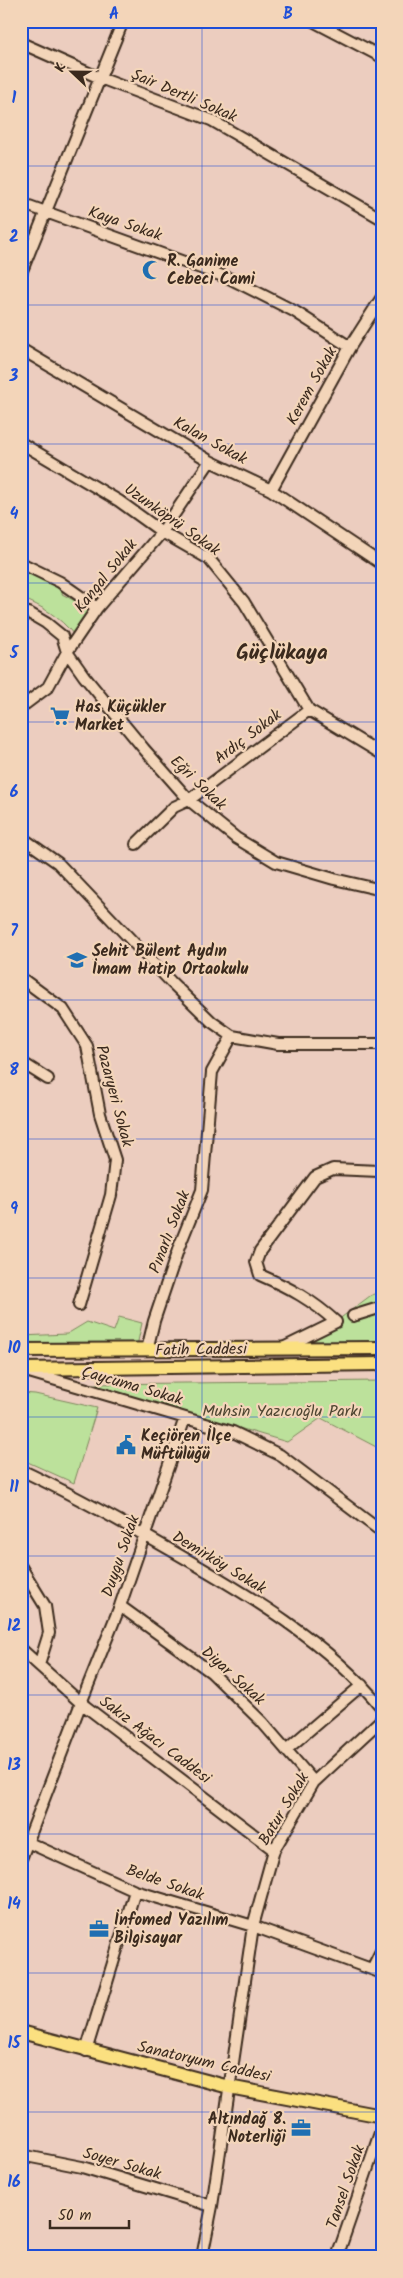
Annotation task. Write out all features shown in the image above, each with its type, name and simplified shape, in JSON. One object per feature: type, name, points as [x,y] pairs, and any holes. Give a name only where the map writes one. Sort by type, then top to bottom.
[{"type":"main road","name":"Fatih Caddesi","points":[[21,1350],[382,1348]]},
{"type":"main road","name":"Fatih Caddesi","points":[[21,1369],[382,1364]]},
{"type":"main road","name":"Sanatoryum Caddesi","points":[[21,2032],[86,2051],[229,2087],[382,2116]]},
{"type":"street","points":[[21,272],[123,21]]},
{"type":"street","points":[[313,21],[382,57]]},
{"type":"street","name":"Şair Dertli Sokak","points":[[21,42],[100,78],[211,120],[382,219]]},
{"type":"street","name":"Kaya Sokak","points":[[21,203],[231,279],[294,311],[350,347]]},
{"type":"street","name":"Kerem Sokak","points":[[271,490],[350,347],[382,297]]},
{"type":"street","name":"Kalan Sokak","points":[[21,348],[210,461],[271,490],[382,564]]},
{"type":"street","name":"Uzunköprü Sokak","points":[[21,443],[119,501],[162,532],[209,560],[244,602],[309,710],[382,754]]},
{"type":"street","name":"Kangal Sokak","points":[[21,704],[24,704],[48,687],[67,652],[97,608],[162,532],[210,461]]},
{"type":"street","points":[[21,563],[60,582],[97,608]]},
{"type":"street","name":"Eğri Sokak","points":[[21,612],[29,613],[46,623],[62,636],[67,652],[144,749],[189,800],[236,838],[276,862],[334,879],[382,890]]},
{"type":"street","name":"Ardıç Sokak","points":[[136,844],[174,807],[189,800],[309,710]]},
{"type":"street","points":[[21,837],[58,864],[170,982],[212,1022],[232,1036],[278,1044],[382,1044]]},
{"type":"street","name":"Pazaryeri Sokak","points":[[21,978],[63,1010],[87,1046],[100,1114],[115,1160],[111,1195],[79,1305]]},
{"type":"street","name":"Pınarlı Sokak","points":[[147,1350],[154,1321],[179,1247],[202,1190],[212,1072],[232,1036]]},
{"type":"street","points":[[21,1062],[48,1079]]},
{"type":"street","points":[[283,1349],[336,1322],[323,1310],[293,1289],[260,1275],[256,1262],[260,1251],[315,1177],[332,1169],[379,1171]]},
{"type":"street","points":[[353,1316],[382,1307]]},
{"type":"street","name":"Çaycuma Sokak","points":[[21,1369],[233,1432],[280,1455],[382,1532]]},
{"type":"street","name":"Duygu Sokak","points":[[21,1859],[120,1606],[185,1418]]},
{"type":"street","name":"Demirköy Sokak","points":[[21,1470],[66,1491],[235,1588],[316,1644],[362,1685],[382,1708]]},
{"type":"street","points":[[21,1567],[45,1606],[49,1633],[39,1665]]},
{"type":"street","name":"Diyar Sokak","points":[[120,1606],[211,1672],[262,1722],[314,1782]]},
{"type":"street","name":"Sakız Ağacı Caddesi","points":[[21,1649],[81,1703],[274,1850]]},
{"type":"street","points":[[286,1750],[362,1685]]},
{"type":"street","name":"Batur Sokak","points":[[202,2257],[212,2206],[254,1926],[274,1850],[314,1782],[382,1719]]},
{"type":"street","name":"Belde Sokak","points":[[28,1842],[135,1891],[254,1926],[377,1971]]},
{"type":"street","points":[[86,2051],[135,1891]]},
{"type":"street","points":[[377,1971],[382,1949]]},
{"type":"street","name":"Tansel Sokak","points":[[337,2257],[382,2127]]},
{"type":"street","name":"Soyer Sokak","points":[[21,2155],[82,2167],[212,2206]]},
{"type":"green space","points":[[21,569],[63,589],[62,594],[92,610],[74,635],[50,613],[21,598]]},
{"type":"green space","points":[[382,1290],[382,1343],[306,1344],[370,1296]]},
{"type":"green space","points":[[119,1317],[142,1323],[137,1346],[21,1345],[21,1336],[67,1334],[87,1322],[114,1331]]},
{"type":"green space","name":"Muhsin Yazıcıoğlu Parkı","points":[[382,1381],[382,1450],[321,1418],[287,1442],[89,1384]]},
{"type":"green space","points":[[21,1393],[35,1394],[97,1408],[74,1483],[21,1459]]},
{"type":"place","name":"R. Ganime Cebeci Cami","points":[[152,270]]},
{"type":"place","name":"Has Küçükler Market","points":[[60,716]]},
{"type":"place","name":"Şehit Bülent Aydın İmam Hatip Ortaokulu","points":[[77,960]]},
{"type":"place","name":"Keçiören İlçe Müftülüğü","points":[[126,1445]]},
{"type":"place","name":"İnfomed Yazılım Bilgisayar","points":[[99,1929]]},
{"type":"place","name":"Altındağ 8. Noterliği","points":[[301,2128]]},
{"type":"district","name":"Güçlükaya","points":[[282,653]]}]
